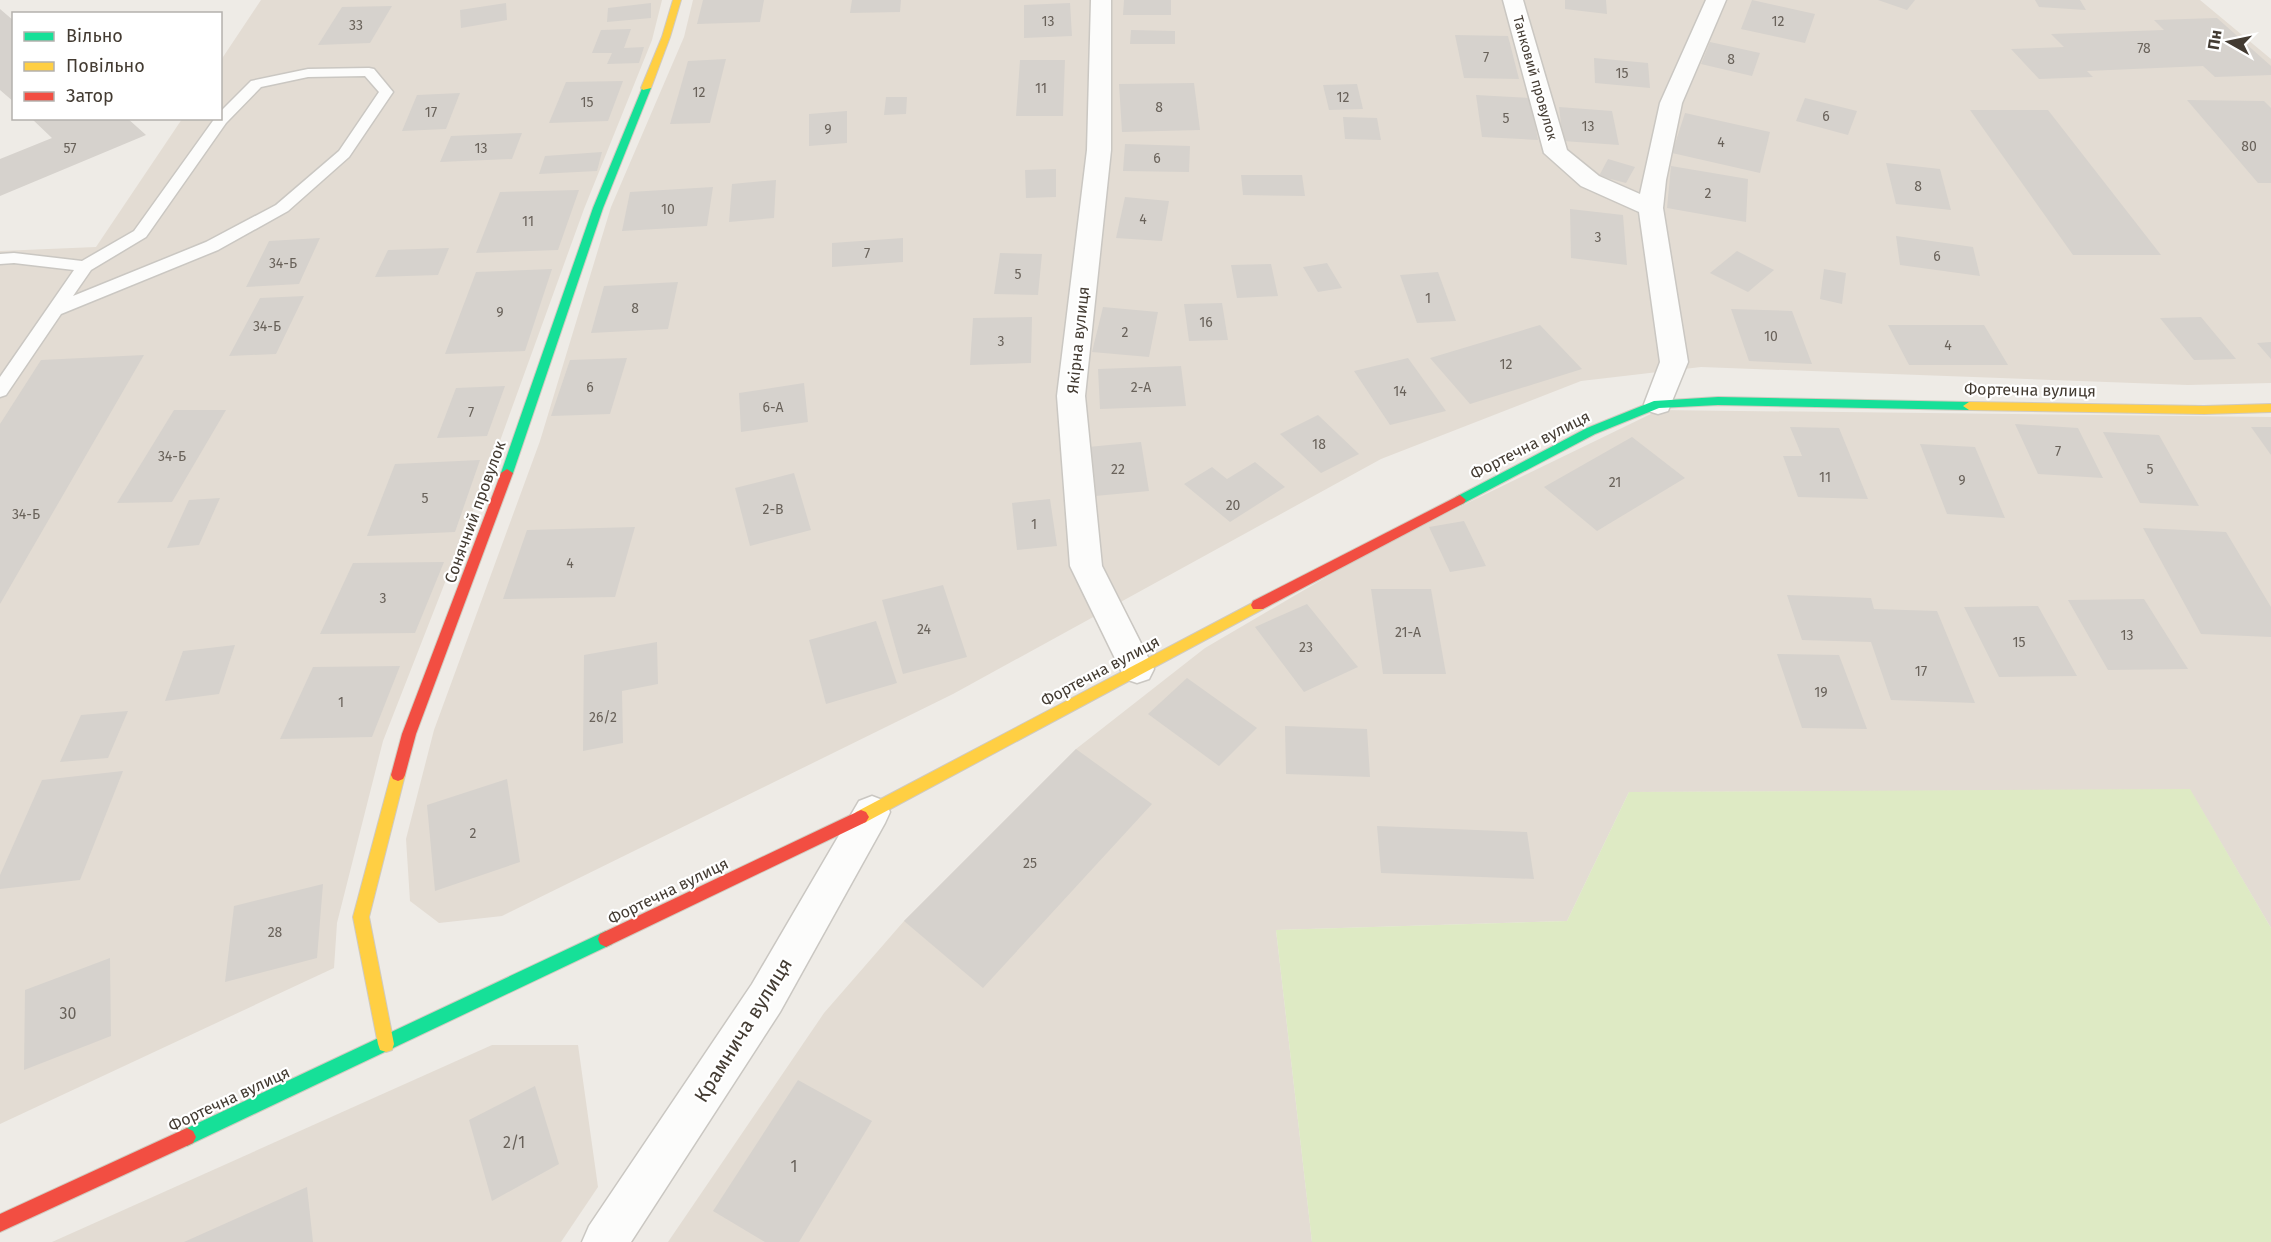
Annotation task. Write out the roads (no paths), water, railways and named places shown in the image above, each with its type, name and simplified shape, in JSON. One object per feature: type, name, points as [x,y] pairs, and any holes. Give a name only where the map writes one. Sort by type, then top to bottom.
[{"type":"street","name":"Сонячний провулок","points":[[386,1044],[362,917],[409,735],[518,446],[598,208],[666,37],[677,0]]},
{"type":"street","name":"Якірна вулиця","points":[[1101,0],[1099,150],[1071,396],[1086,566],[1137,669]]},
{"type":"street","name":"Танковий провулок","points":[[1513,0],[1556,153],[1590,181],[1651,208]]},
{"type":"street","points":[[1658,404],[1674,362],[1651,208],[1654,180],[1671,103],[1716,0]]},
{"type":"street","name":"Фортечна вулиця","points":[[0,1223],[386,1044],[872,812],[1137,669],[1591,431],[1658,404],[1718,401],[2204,410],[2271,408]]},
{"type":"street","name":"Крамнича вулиця","points":[[605,1242],[766,998],[872,812]]},
{"type":"lane","points":[[55,310],[212,246],[282,208],[344,154],[386,92],[369,72],[308,74],[256,84],[222,119]]},
{"type":"lane","points":[[0,391],[85,266],[140,234],[221,120]]},
{"type":"lane","points":[[0,259],[14,258],[85,266]]}]
